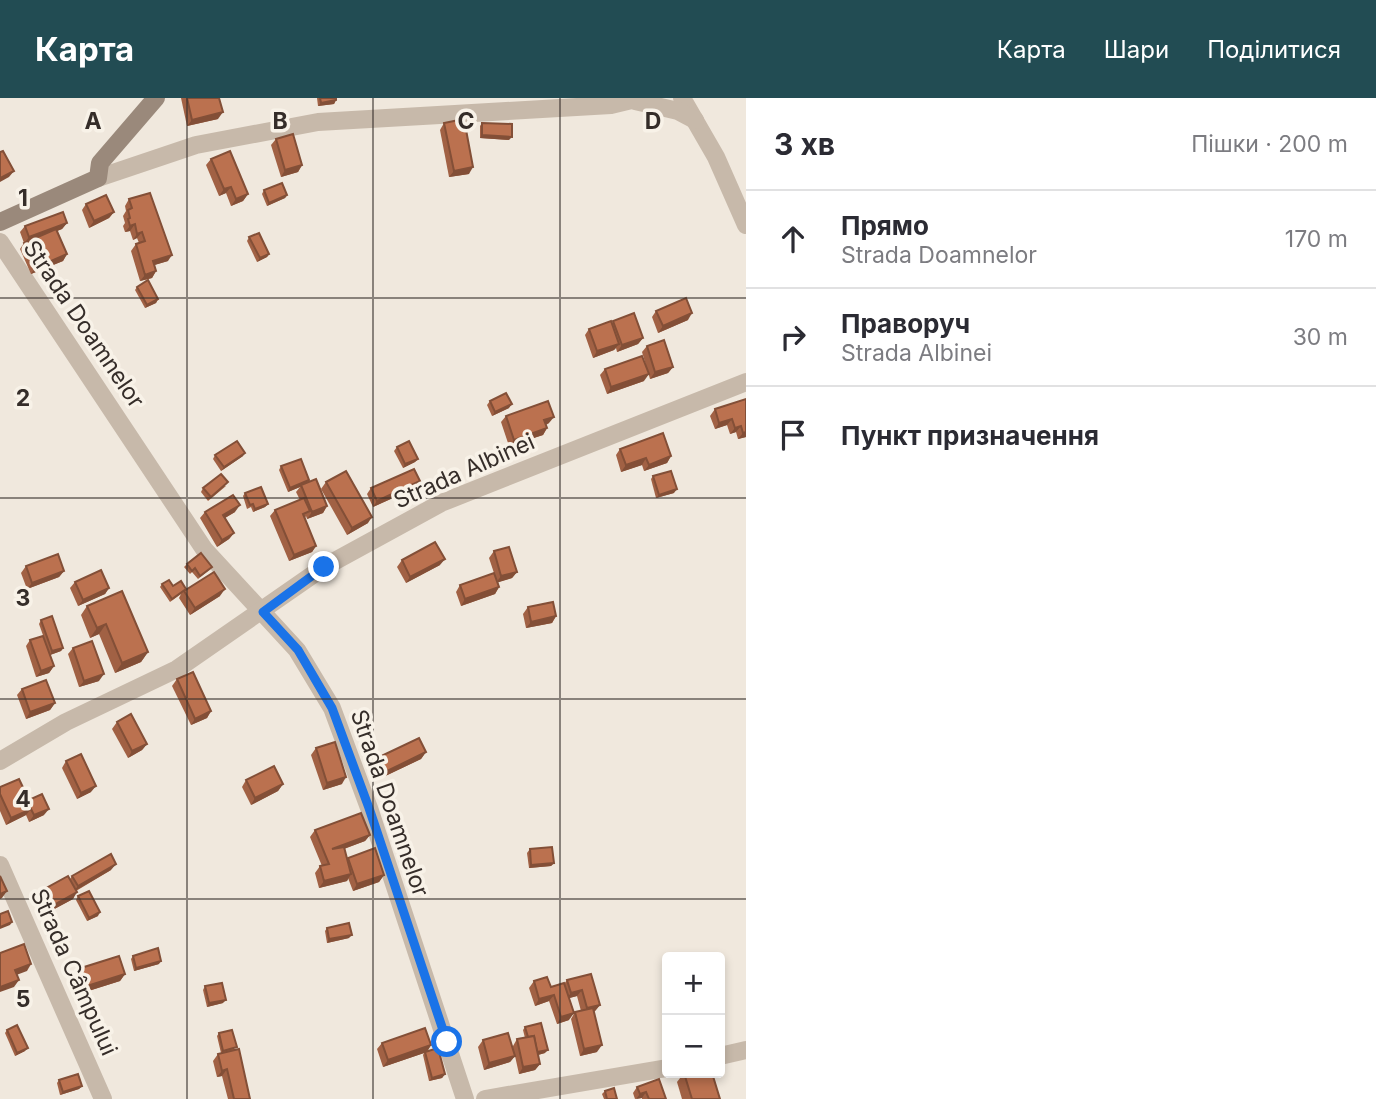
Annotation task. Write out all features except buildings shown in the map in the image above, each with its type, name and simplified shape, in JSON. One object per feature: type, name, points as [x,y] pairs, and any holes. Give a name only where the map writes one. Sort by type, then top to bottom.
[{"type":"main road","points":[[0,222],[99,178],[100,163],[156,98]]},
{"type":"street","points":[[682,98],[716,157],[746,225]]},
{"type":"street","points":[[99,178],[196,145],[318,121],[611,105],[638,99],[678,111],[695,120]]},
{"type":"street","name":"Strada Doamnelor","points":[[0,242],[204,549],[298,650],[332,708],[369,808],[465,1099]]},
{"type":"street","name":"Strada Albinei","points":[[0,761],[66,722],[177,669],[263,612],[324,567],[441,503],[746,382]]},
{"type":"street","name":"Strada Câmpului","points":[[0,865],[103,1099]]},
{"type":"street","points":[[725,1055],[746,1050]]},
{"type":"street","points":[[485,1099],[662,1069]]},
{"type":"route","points":[[324,567],[263,612],[298,650],[332,708],[369,808],[404,920],[447,1042]]}]
